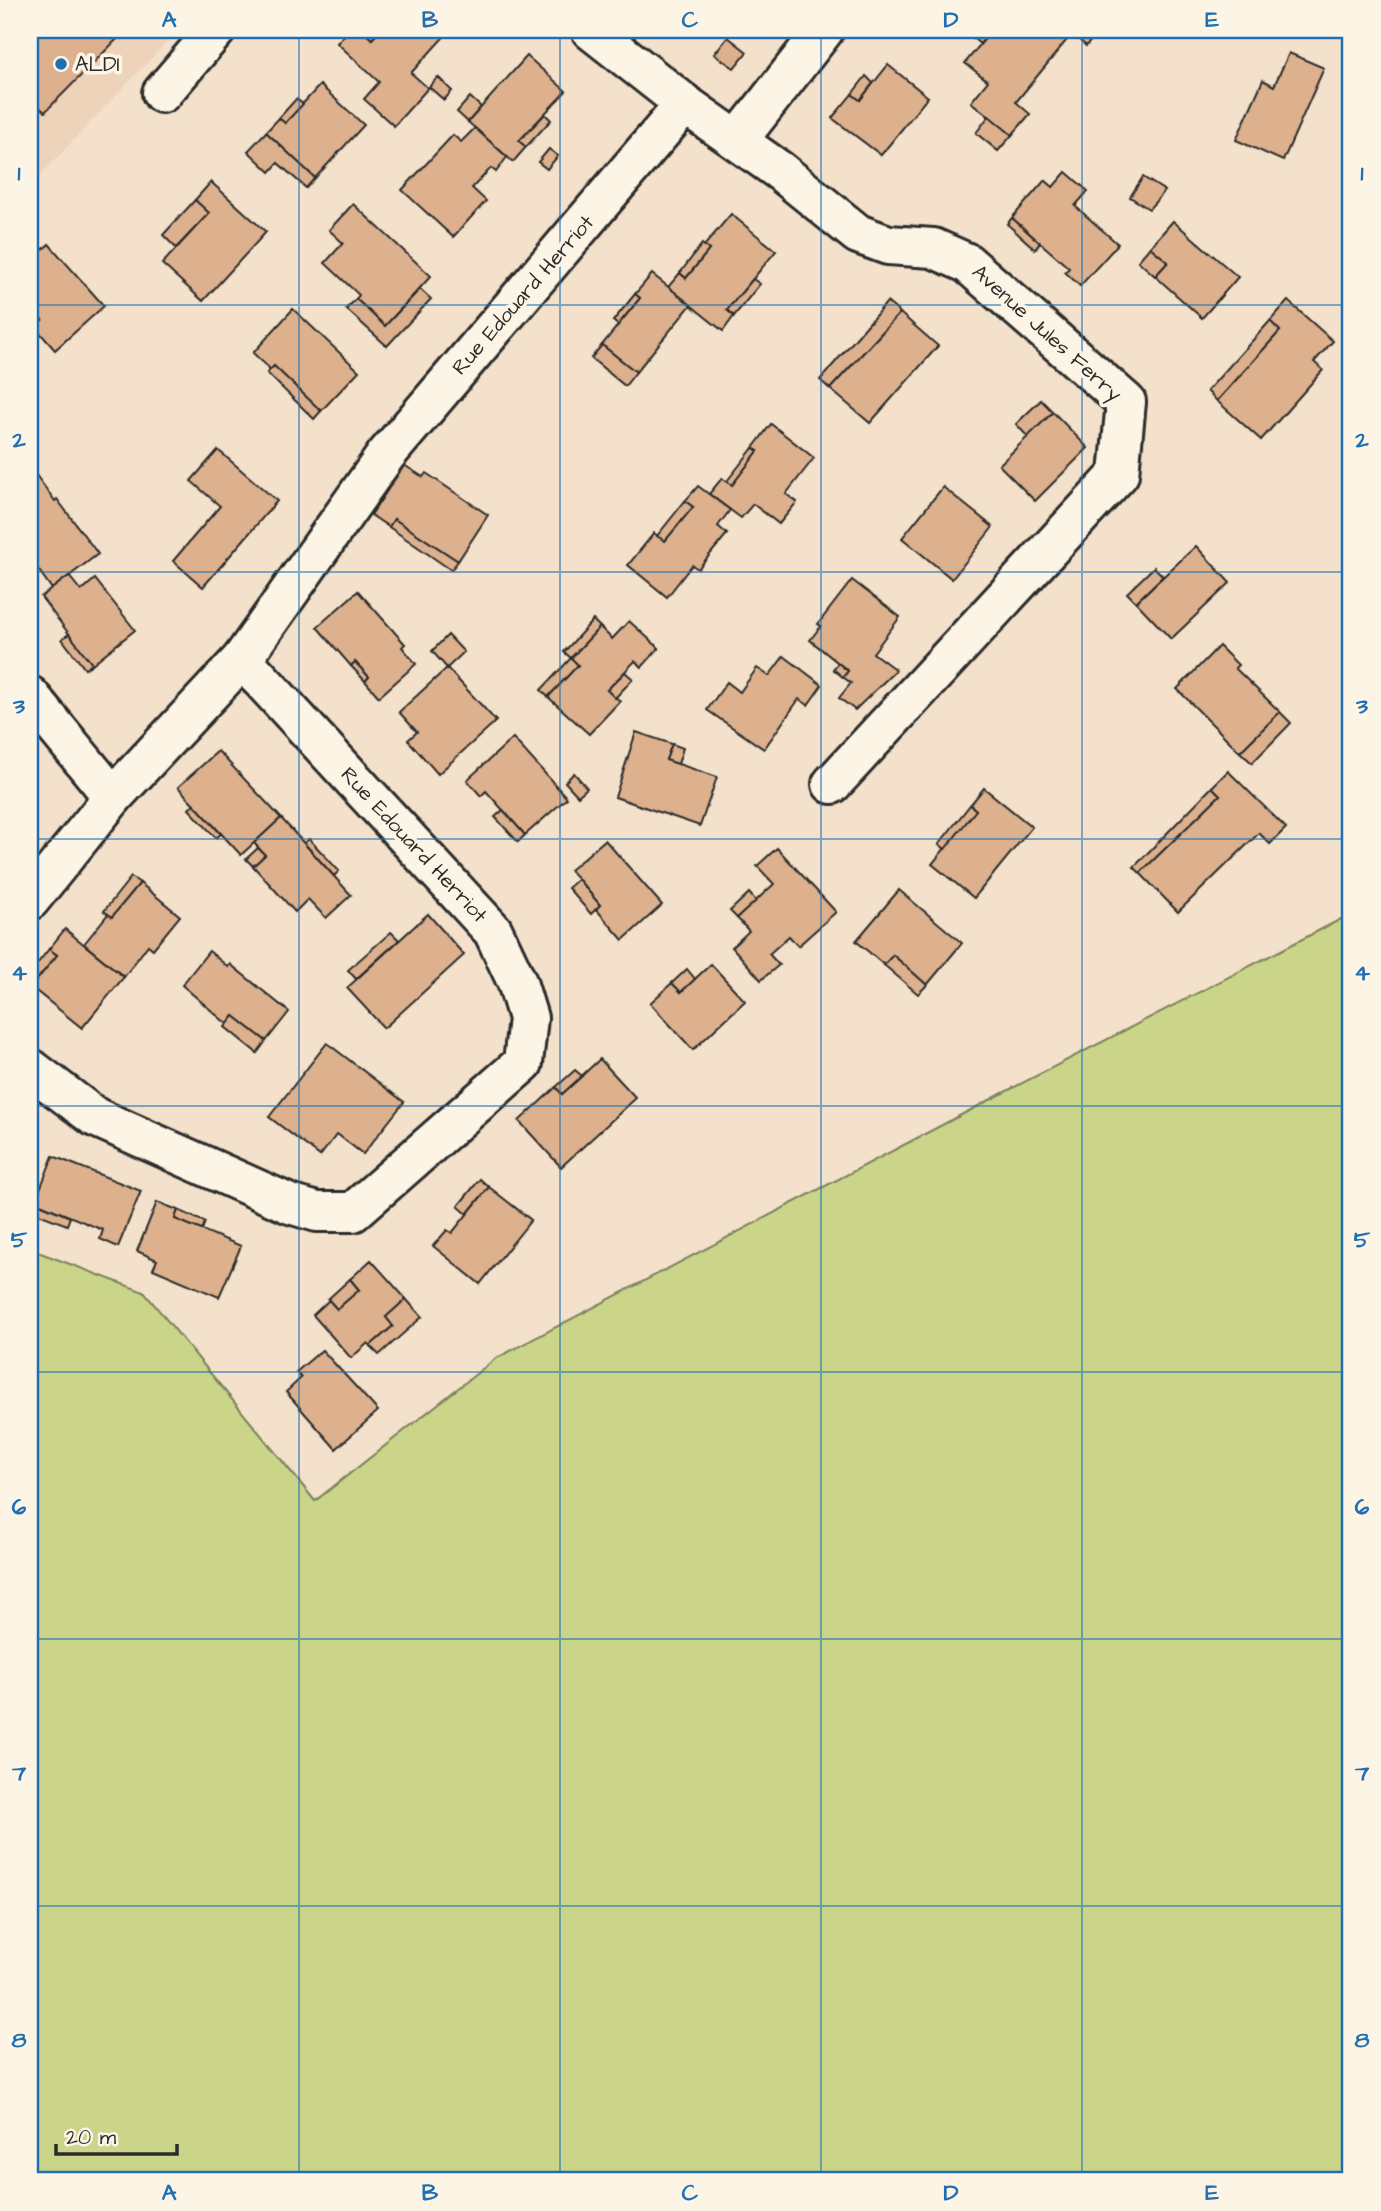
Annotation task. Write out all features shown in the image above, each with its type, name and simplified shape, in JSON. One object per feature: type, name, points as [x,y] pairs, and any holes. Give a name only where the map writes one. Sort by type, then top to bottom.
[{"type":"street","points":[[162,93],[216,30]]},
{"type":"street","name":"Avenue Jules Ferry","points":[[591,30],[685,104],[780,171],[858,234],[888,245],[933,248],[967,263],[1126,402],[1119,474],[832,785]]},
{"type":"street","points":[[738,140],[824,30]]},
{"type":"street","name":"Rue Edouard Herriot","points":[[30,900],[113,797],[242,659],[386,455],[685,104]]},
{"type":"street","name":"Rue Edouard Herriot","points":[[30,1069],[95,1117],[290,1204],[317,1212],[353,1212],[523,1063],[528,1018],[517,982],[494,931],[242,659]]},
{"type":"street","points":[[30,696],[113,797]]},
{"type":"shaded area","points":[[30,30],[178,30],[30,186]]},
{"type":"green space","points":[[1351,914],[1351,2181],[30,2181],[30,1249],[144,1292],[315,1501],[495,1359]]},
{"type":"building","name":"ALDI","points":[[30,30],[126,30],[45,112],[30,99]]},
{"type":"building","points":[[349,30],[362,30],[372,39],[380,30],[450,30],[411,73],[428,88],[394,126],[364,99],[379,82],[337,43]]},
{"type":"building","points":[[362,30],[380,30],[372,39]]},
{"type":"building","points":[[969,30],[992,30],[980,44],[967,33]]},
{"type":"building","points":[[992,30],[1075,30],[1016,102],[1030,114],[1012,135],[971,102],[988,81],[965,63]]},
{"type":"building","points":[[1084,30],[1100,30],[1086,46],[1077,38]]},
{"type":"building","points":[[728,37],[747,52],[734,68],[714,54]]},
{"type":"building","points":[[1289,53],[1324,68],[1283,161],[1236,140],[1263,80],[1274,86]]},
{"type":"building","points":[[527,56],[566,91],[519,141],[526,147],[513,162],[468,122]]},
{"type":"building","points":[[888,65],[928,97],[881,155],[832,118],[852,94],[860,100]]},
{"type":"building","points":[[866,76],[873,83],[860,100],[852,94]]},
{"type":"building","points":[[438,77],[452,91],[444,100],[429,87]]},
{"type":"building","points":[[320,85],[364,125],[315,178],[266,132],[279,118],[285,123]]},
{"type":"building","points":[[470,97],[481,107],[468,122],[457,112]]},
{"type":"building","points":[[296,99],[303,104],[285,123],[279,118]]},
{"type":"building","points":[[545,114],[551,120],[526,147],[519,141]]},
{"type":"building","points":[[989,116],[1012,135],[998,151],[976,133]]},
{"type":"building","points":[[475,128],[507,157],[496,172],[491,168],[472,188],[486,201],[453,237],[402,190],[453,135],[461,142]]},
{"type":"building","points":[[266,132],[315,178],[306,188],[278,163],[270,172],[248,151]]},
{"type":"building","points":[[549,149],[558,156],[547,169],[538,162]]},
{"type":"building","points":[[1066,172],[1088,191],[1075,206],[1118,244],[1080,286],[1065,272],[1069,268],[1012,218],[1045,180],[1053,187]]},
{"type":"building","points":[[1143,177],[1165,191],[1149,209],[1130,197]]},
{"type":"building","points":[[211,182],[266,232],[203,301],[162,264],[209,213],[195,200]]},
{"type":"building","points":[[195,200],[209,213],[176,248],[163,235]]},
{"type":"building","points":[[353,204],[431,276],[385,326],[356,299],[359,295],[325,263],[343,243],[329,230]]},
{"type":"building","points":[[731,214],[776,251],[727,310],[734,316],[723,331],[668,287],[680,273],[686,278],[709,250],[704,246]]},
{"type":"building","points":[[1012,218],[1040,243],[1035,249],[1007,224]]},
{"type":"building","points":[[1173,221],[1238,277],[1202,318],[1155,276],[1168,262],[1150,247]]},
{"type":"building","points":[[49,244],[104,306],[55,350],[34,326],[42,320],[30,305],[30,261]]},
{"type":"building","points":[[702,244],[709,250],[686,278],[680,273]]},
{"type":"building","points":[[1150,247],[1168,262],[1155,276],[1138,261]]},
{"type":"building","points":[[652,274],[691,305],[636,372],[602,345],[640,298],[635,294]]},
{"type":"building","points":[[753,279],[760,284],[734,316],[727,310]]},
{"type":"building","points":[[420,289],[431,299],[387,346],[346,309],[356,299],[385,326]]},
{"type":"building","points":[[635,294],[640,298],[618,325],[613,321]]},
{"type":"building","points":[[1288,301],[1333,341],[1314,362],[1323,370],[1261,440],[1217,401],[1280,331],[1270,321]]},
{"type":"building","points":[[887,302],[900,313],[830,389],[820,380]]},
{"type":"building","points":[[30,305],[42,320],[34,326],[30,321]]},
{"type":"building","points":[[293,309],[359,371],[321,411],[274,366],[271,370],[253,353]]},
{"type":"building","points":[[900,313],[938,346],[870,423],[830,389]]},
{"type":"building","points":[[1270,321],[1280,331],[1217,401],[1207,391]]},
{"type":"building","points":[[602,345],[636,372],[625,386],[591,358]]},
{"type":"building","points":[[274,366],[321,411],[314,419],[267,373]]},
{"type":"building","points":[[1041,400],[1053,412],[1028,437],[1016,424]]},
{"type":"building","points":[[1053,412],[1088,448],[1035,501],[999,465]]},
{"type":"building","points":[[771,424],[814,458],[786,494],[797,502],[779,524],[753,504],[741,518],[709,494],[722,478],[732,485],[758,451],[753,448]]},
{"type":"building","points":[[753,448],[758,451],[732,485],[727,481]]},
{"type":"building","points":[[218,450],[277,501],[203,587],[173,561],[220,506],[191,481]]},
{"type":"building","points":[[404,465],[423,477],[426,473],[488,515],[458,561],[394,519],[389,527],[371,515]]},
{"type":"building","points":[[30,467],[98,554],[52,589],[30,558],[30,522],[33,520],[30,516]]},
{"type":"building","points":[[698,486],[730,510],[718,526],[727,534],[698,569],[692,565],[667,597],[628,565],[654,533],[665,541],[693,507],[685,501]]},
{"type":"building","points":[[943,487],[993,527],[952,579],[902,538]]},
{"type":"building","points":[[685,501],[693,507],[665,541],[657,536]]},
{"type":"building","points":[[394,519],[458,561],[451,570],[389,527]]},
{"type":"building","points":[[1196,546],[1230,583],[1171,639],[1136,602]]},
{"type":"building","points":[[1154,567],[1163,576],[1136,602],[1127,593]]},
{"type":"building","points":[[69,576],[81,591],[95,579],[135,630],[92,664],[41,597]]},
{"type":"building","points":[[852,580],[900,617],[873,653],[896,670],[855,710],[839,698],[851,683],[843,677],[848,671],[810,640],[821,626],[818,624]]},
{"type":"building","points":[[358,591],[405,644],[402,647],[416,664],[379,697],[365,681],[369,677],[355,662],[351,666],[317,627]]},
{"type":"building","points":[[593,620],[600,627],[571,658],[564,652]]},
{"type":"building","points":[[629,621],[659,648],[642,667],[635,661],[607,690],[620,701],[589,734],[548,697],[578,665],[571,658],[600,627],[612,639]]},
{"type":"building","points":[[69,634],[92,664],[85,669],[62,639]]},
{"type":"building","points":[[448,635],[464,652],[447,668],[432,651]]},
{"type":"building","points":[[1219,646],[1238,665],[1235,668],[1280,712],[1240,752],[1177,689]]},
{"type":"building","points":[[784,656],[822,685],[808,705],[799,699],[764,749],[707,710],[727,682],[740,692],[757,668],[769,676]]},
{"type":"building","points":[[571,658],[578,665],[548,697],[541,690]]},
{"type":"building","points":[[355,662],[369,677],[365,681],[351,666]]},
{"type":"building","points":[[838,663],[848,671],[843,677],[833,669]]},
{"type":"building","points":[[447,668],[496,721],[438,774],[408,740],[417,732],[399,712]]},
{"type":"building","points":[[625,672],[633,679],[615,698],[607,690]]},
{"type":"building","points":[[1280,712],[1291,723],[1252,763],[1240,752]]},
{"type":"building","points":[[636,732],[672,744],[666,760],[717,777],[700,826],[615,797]]},
{"type":"building","points":[[513,738],[567,798],[525,835],[486,791],[481,796],[467,780]]},
{"type":"building","points":[[672,744],[683,748],[678,764],[666,760]]},
{"type":"building","points":[[218,751],[281,818],[241,855],[178,787]]},
{"type":"building","points":[[1228,771],[1286,828],[1270,844],[1259,833],[1178,912],[1140,873],[1220,795],[1212,787]]},
{"type":"building","points":[[574,773],[587,788],[578,796],[565,782]]},
{"type":"building","points":[[1212,787],[1220,795],[1140,873],[1134,867]]},
{"type":"building","points":[[984,788],[1032,827],[974,898],[932,864],[976,810],[970,805]]},
{"type":"building","points":[[194,804],[221,834],[216,838],[189,809]]},
{"type":"building","points":[[970,805],[976,810],[945,849],[939,844]]},
{"type":"building","points":[[503,810],[525,835],[518,842],[495,817]]},
{"type":"building","points":[[281,818],[351,895],[326,918],[308,899],[295,912],[253,866],[265,855],[254,843]]},
{"type":"building","points":[[309,839],[339,871],[334,876],[304,843]]},
{"type":"building","points":[[605,840],[662,905],[623,940],[596,909],[600,905],[570,870]]},
{"type":"building","points":[[258,848],[265,855],[253,866],[246,859]]},
{"type":"building","points":[[777,848],[836,912],[798,946],[789,936],[769,954],[779,965],[761,980],[732,947],[749,931],[737,918],[774,884],[757,866]]},
{"type":"building","points":[[131,877],[140,883],[112,917],[104,911]]},
{"type":"building","points":[[578,879],[600,905],[591,914],[568,888]]},
{"type":"building","points":[[140,883],[180,916],[153,949],[148,945],[124,977],[84,944],[108,914],[112,917]]},
{"type":"building","points":[[899,890],[962,943],[927,985],[893,955],[884,965],[856,941]]},
{"type":"building","points":[[749,893],[756,901],[737,918],[730,911]]},
{"type":"building","points":[[428,914],[464,955],[384,1028],[347,988]]},
{"type":"building","points":[[65,929],[124,977],[82,1028],[31,987],[57,955],[49,949]]},
{"type":"building","points":[[391,932],[399,940],[356,979],[348,970]]},
{"type":"building","points":[[49,949],[57,955],[31,987],[30,973]]},
{"type":"building","points":[[209,951],[228,967],[230,964],[289,1012],[266,1041],[234,1016],[228,1025],[182,985]]},
{"type":"building","points":[[893,955],[927,985],[918,994],[884,965]]},
{"type":"building","points":[[711,964],[745,1001],[693,1050],[650,1003],[672,983],[681,992]]},
{"type":"building","points":[[687,969],[695,979],[681,992],[672,983]]},
{"type":"building","points":[[234,1016],[266,1041],[257,1053],[225,1027]]},
{"type":"building","points":[[327,1043],[404,1102],[363,1154],[337,1134],[320,1156],[269,1117]]},
{"type":"building","points":[[600,1059],[636,1098],[561,1167],[519,1121],[556,1087],[562,1094]]},
{"type":"building","points":[[575,1070],[582,1076],[562,1094],[556,1087]]},
{"type":"building","points":[[53,1156],[141,1191],[118,1247],[100,1239],[103,1230],[35,1202]]},
{"type":"building","points":[[480,1179],[489,1187],[467,1214],[458,1206]]},
{"type":"building","points":[[489,1187],[531,1220],[480,1284],[433,1246],[447,1230],[452,1233]]},
{"type":"building","points":[[35,1202],[70,1217],[67,1225],[31,1211]]},
{"type":"building","points":[[157,1202],[178,1210],[175,1219],[241,1246],[219,1297],[153,1269],[157,1260],[137,1251]]},
{"type":"building","points":[[178,1210],[205,1222],[202,1230],[175,1219]]},
{"type":"building","points":[[371,1260],[406,1299],[386,1317],[393,1326],[351,1358],[313,1315],[329,1300],[337,1309],[359,1290],[350,1279]]},
{"type":"building","points":[[350,1279],[359,1290],[337,1309],[328,1299]]},
{"type":"building","points":[[406,1299],[422,1317],[379,1355],[370,1346],[393,1326],[386,1317]]},
{"type":"building","points":[[322,1350],[378,1411],[336,1449],[286,1392],[301,1378],[296,1372]]},
{"type":"place","name":"ALDI","points":[[61,64]]}]
